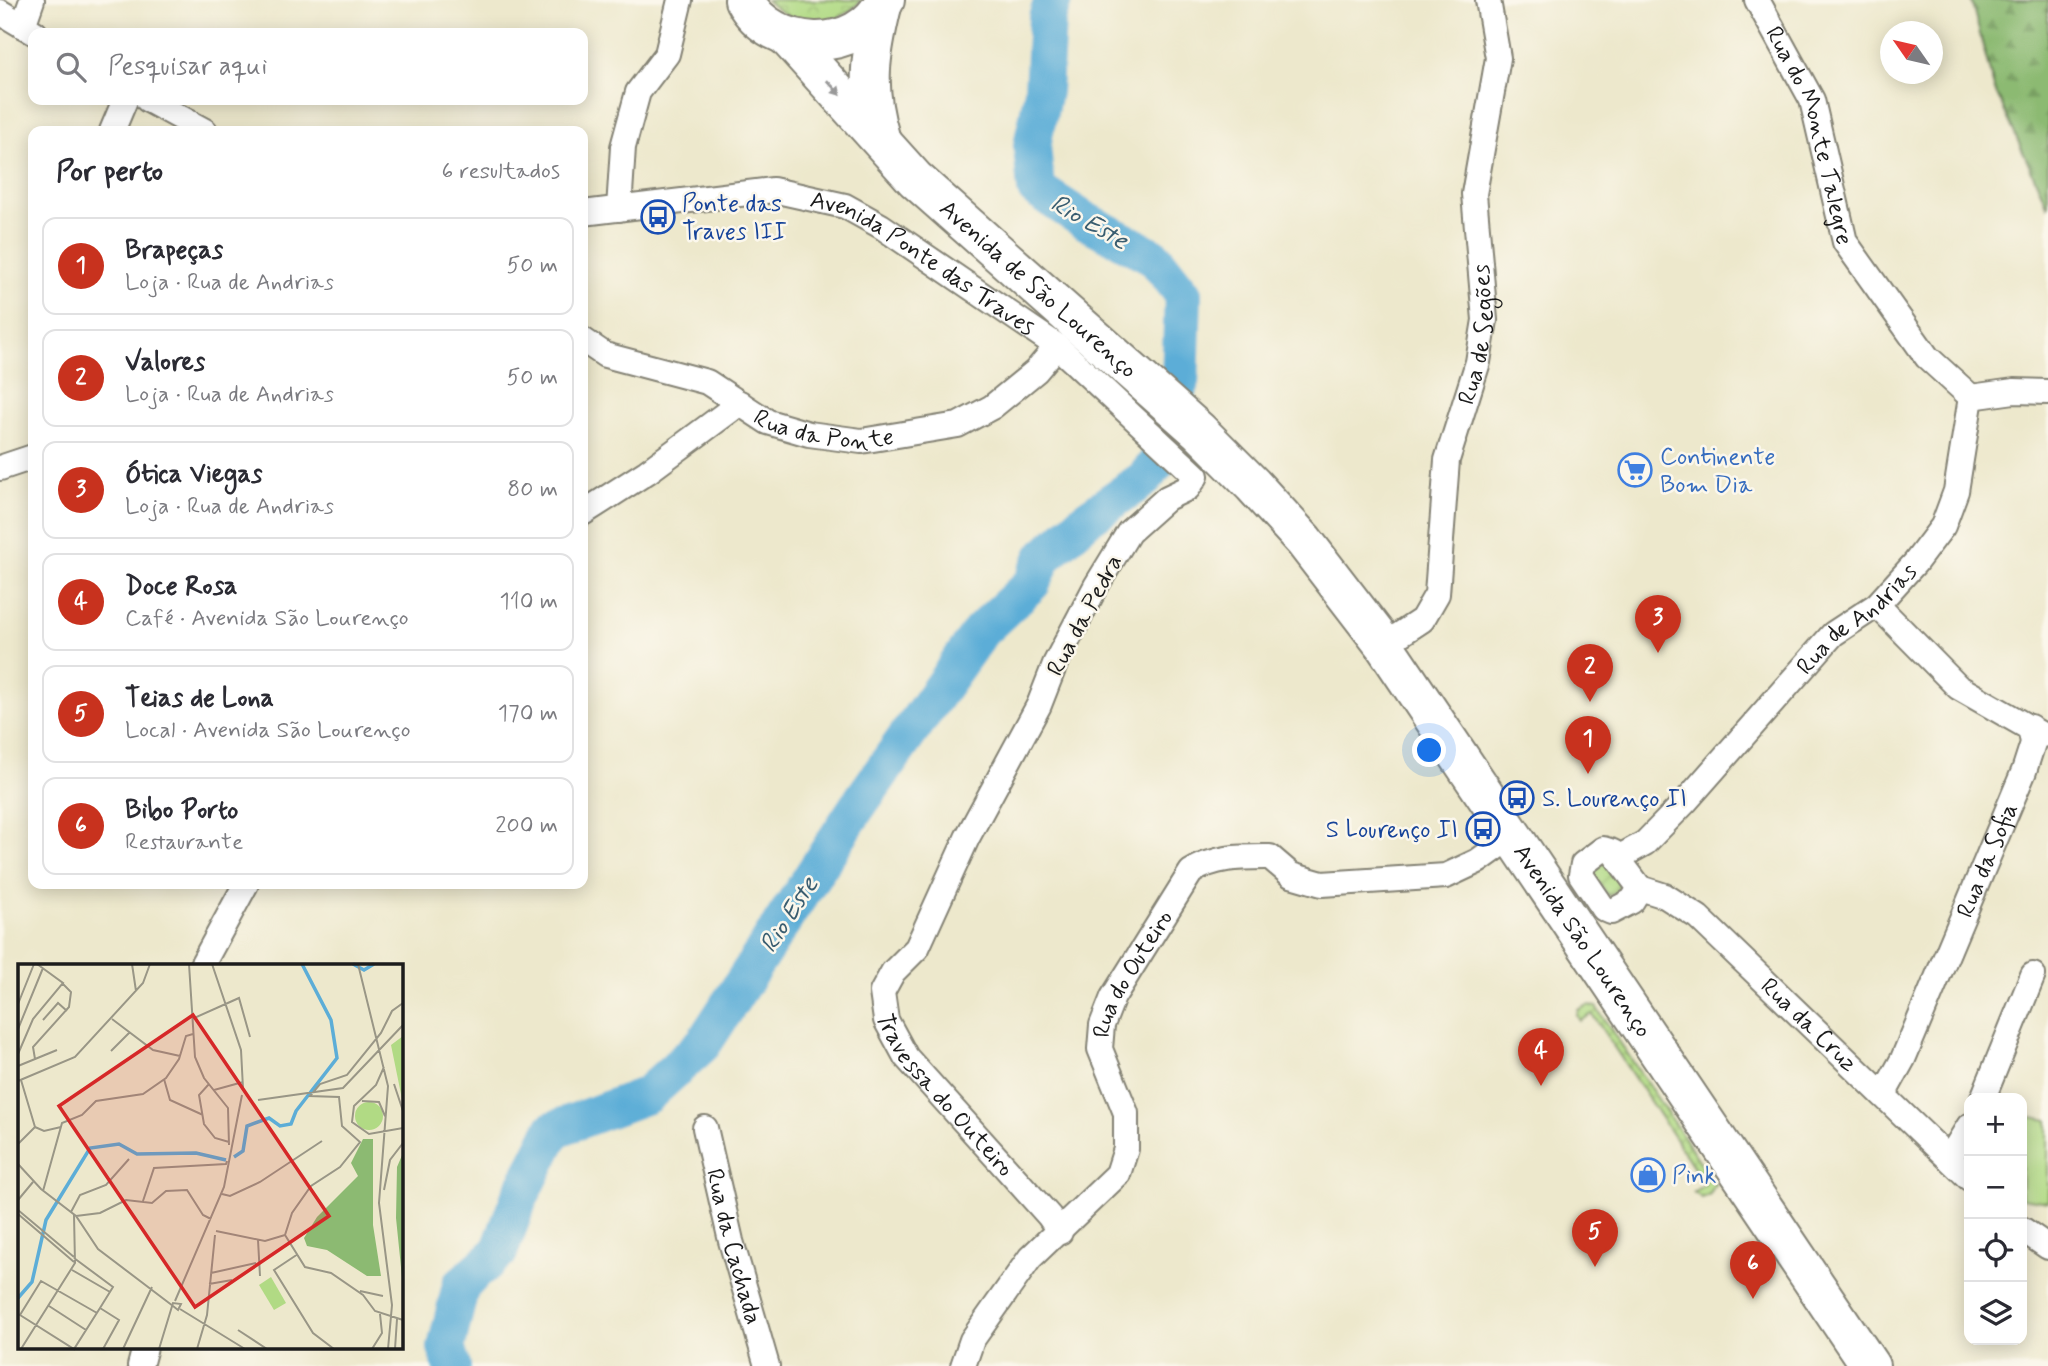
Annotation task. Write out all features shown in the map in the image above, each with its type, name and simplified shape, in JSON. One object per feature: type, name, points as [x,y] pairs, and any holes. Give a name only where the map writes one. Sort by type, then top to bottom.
[{"type":"main road","name":"Avenida de São Lourenço","points":[[744,0],[757,18],[788,38],[915,179],[1074,342],[1199,431]]},
{"type":"main road","name":"Avenida de São Lourenço","points":[[788,38],[824,41],[842,37],[864,24],[883,3]]},
{"type":"main road","name":"Avenida de São Lourenço","points":[[882,142],[873,112],[869,63],[883,3]]},
{"type":"main road","name":"Avenida São Lourenço","points":[[1199,431],[1304,541],[1384,645],[1513,836],[1578,902],[1870,1366]]},
{"type":"street","points":[[29,28],[32,0]]},
{"type":"street","points":[[619,209],[623,147],[638,92],[667,54],[680,0]]},
{"type":"street","name":"Rua de Segões","points":[[1384,645],[1422,620],[1437,594],[1447,460],[1478,362],[1485,320],[1474,194],[1499,58],[1488,0]]},
{"type":"street","name":"Rua do Monte Talegre","points":[[1757,0],[1812,100],[1845,242],[1927,358],[1971,397]]},
{"type":"street","points":[[0,12],[28,29]]},
{"type":"street","points":[[114,126],[123,105]]},
{"type":"street","points":[[157,105],[196,126]]},
{"type":"street","name":"Avenida Ponte das Traves","points":[[588,212],[773,190],[845,206],[1074,342]]},
{"type":"street","name":"Rua da Ponte","points":[[588,343],[605,355],[708,382],[778,425],[809,434],[861,441],[958,425],[992,407],[1074,342]]},
{"type":"street","name":"Rua da Pedra","points":[[917,948],[967,838],[1039,705],[1055,664],[1096,586],[1129,532],[1167,498],[1188,488],[1196,476],[1074,342]]},
{"type":"street","points":[[1971,397],[2014,391],[2048,392]]},
{"type":"street","name":"Rua de Andrias","points":[[1618,858],[1645,843],[1686,801],[1833,634],[1877,605],[1915,563],[1943,526],[1956,491],[1971,397]]},
{"type":"street","points":[[588,510],[647,472],[740,403]]},
{"type":"street","points":[[0,468],[28,459]]},
{"type":"street","name":"Rua da Sofia","points":[[1877,605],[1958,687],[2042,730],[2033,743],[2014,796],[1903,1059],[1883,1095]]},
{"type":"street","name":"Rua do Outeiro","points":[[963,1366],[972,1340],[1030,1258],[1118,1174],[1126,1149],[1126,1113],[1100,1049],[1102,1025],[1113,997],[1191,872],[1203,864],[1220,859],[1270,857],[1291,875],[1322,884],[1446,876],[1478,861],[1513,836]]},
{"type":"street","points":[[1603,849],[1613,852],[1640,888],[1632,901],[1611,912],[1578,902],[1583,864],[1603,849]]},
{"type":"street","name":"Rua da Cruz","points":[[1640,888],[1665,896],[1698,917],[1964,1172]]},
{"type":"street","points":[[203,964],[243,889]]},
{"type":"street","name":"Travessa do Outeiro","points":[[917,948],[893,972],[882,992],[883,1005],[893,1037],[906,1057],[1049,1216],[1060,1232]]},
{"type":"street","points":[[1985,1093],[2033,975]]},
{"type":"street","name":"Rua da Cachada","points":[[705,1128],[731,1241],[767,1366]]},
{"type":"street","points":[[1950,1157],[1964,1134]]},
{"type":"street","points":[[2027,1232],[2048,1247]]},
{"type":"street","points":[[140,1366],[145,1348]]},
{"type":"green space","points":[[766,0],[862,0],[838,17],[814,22],[790,16]]},
{"type":"green space","points":[[1971,0],[2048,0],[2048,207],[1994,88]]},
{"type":"green space","points":[[1604,856],[1623,880],[1616,892],[1608,896],[1590,869]]},
{"type":"green space","points":[[1588,1005],[1596,1007],[1715,1184],[1710,1194],[1702,1198],[1693,1192],[1705,1184],[1592,1014],[1580,1021],[1578,1010]]},
{"type":"green space","points":[[2027,1116],[2048,1120],[2048,1202],[2027,1199]]},
{"type":"waterway","name":"Rio Este","points":[[1053,0],[1047,18],[1043,91],[1032,146],[1036,189],[1084,220],[1154,257],[1183,294],[1180,385]]},
{"type":"waterway","name":"Rio Este","points":[[452,1366],[446,1348],[461,1285],[499,1252],[518,1201],[553,1130],[647,1095],[703,1044],[857,807],[981,631],[1032,583],[1044,557],[1085,520],[1144,479],[1163,455]]},
{"type":"place","name":"Ponte das Traves III","points":[[658,217]]},
{"type":"place","name":"Continente Bom Dia","points":[[1635,470]]},
{"type":"place","name":"Ótica Viegas","points":[[1658,653]]},
{"type":"place","name":"Valores","points":[[1590,702]]},
{"type":"place","name":"Brapeças","points":[[1588,774]]},
{"type":"place","name":"S. Lourenço II","points":[[1517,798]]},
{"type":"place","name":"S Lourenço II","points":[[1483,829]]},
{"type":"place","name":"Doce Rosa","points":[[1541,1086]]},
{"type":"place","name":"Pink","points":[[1648,1175]]},
{"type":"place","name":"Teias de Lona","points":[[1595,1267]]},
{"type":"place","name":"Bibo Porto","points":[[1753,1299]]}]
